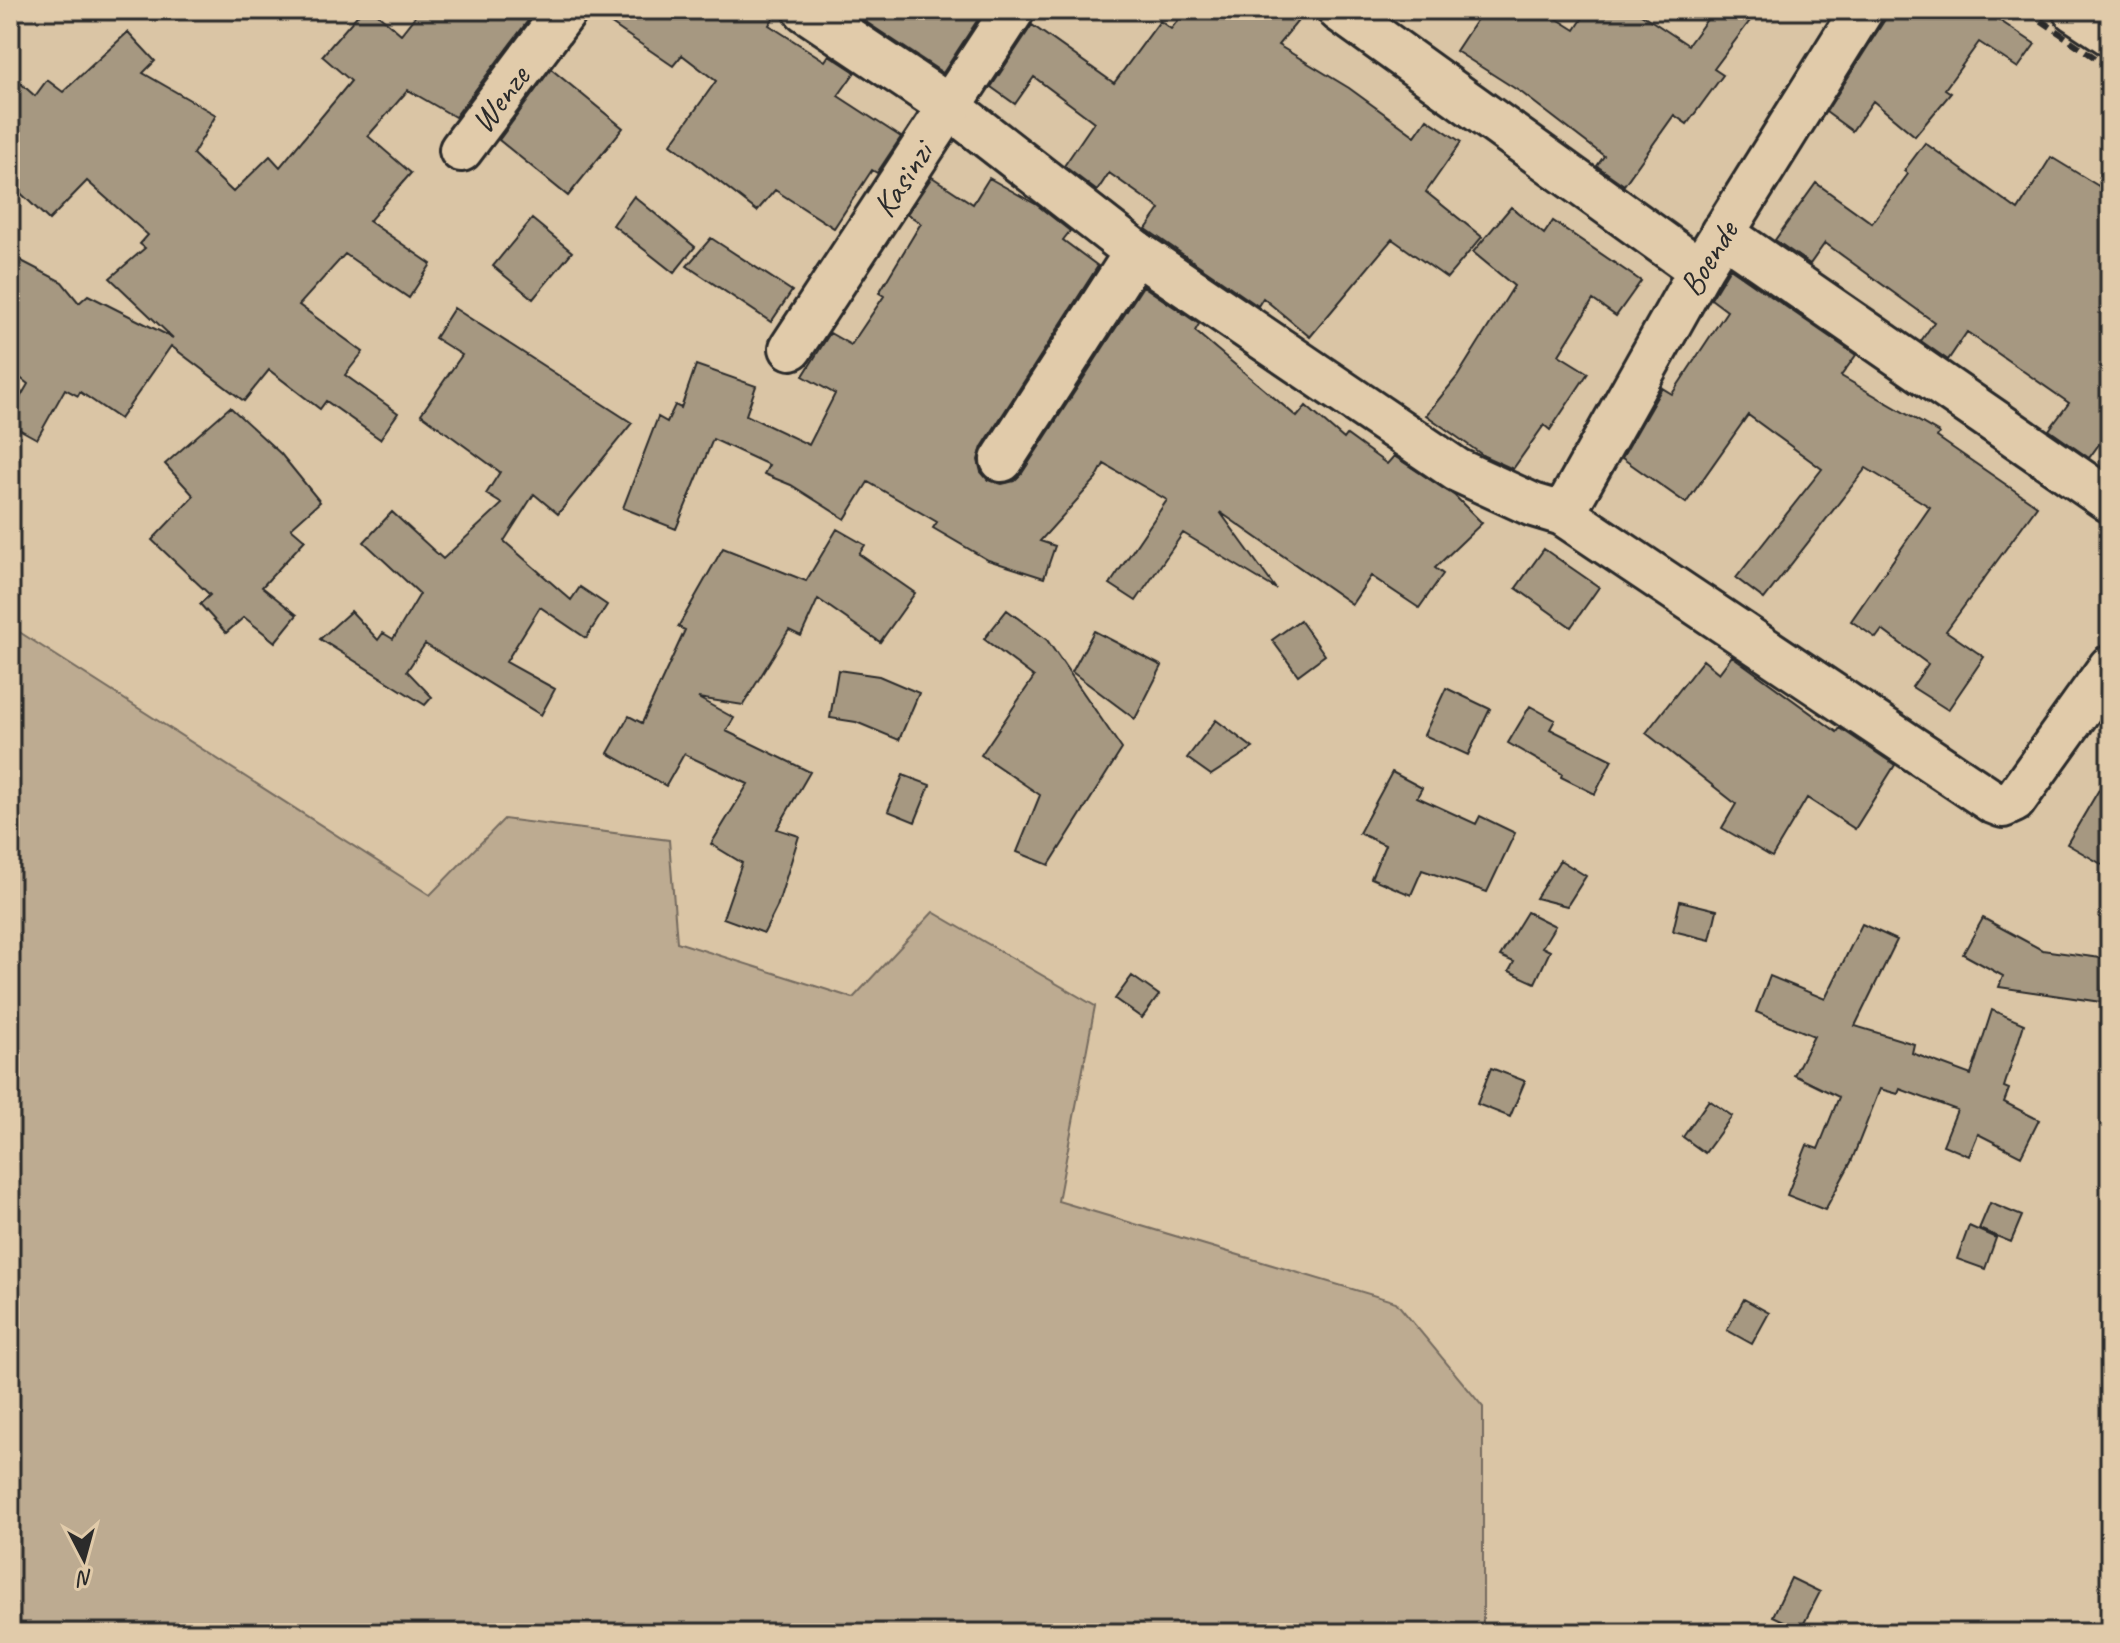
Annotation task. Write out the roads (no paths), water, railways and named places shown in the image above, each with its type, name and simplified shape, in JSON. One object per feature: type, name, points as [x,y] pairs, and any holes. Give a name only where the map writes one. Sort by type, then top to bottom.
[{"type":"street","name":"Wenze","points":[[461,150],[566,10]]},
{"type":"street","points":[[805,10],[947,105],[1136,252],[1457,470],[1533,505],[1563,514],[2003,806],[2014,801],[2110,667]]},
{"type":"street","name":"Kasinzi","points":[[791,348],[947,105],[1013,10]]},
{"type":"street","points":[[1339,10],[1700,270]]},
{"type":"street","name":"Boende","points":[[1563,514],[1700,270],[1862,10]]},
{"type":"street","points":[[2074,10],[2110,34]]},
{"type":"street","points":[[1722,233],[2110,501]]},
{"type":"street","points":[[1002,460],[1136,252]]},
{"type":"railway","points":[[2026,10],[2110,68]]}]
